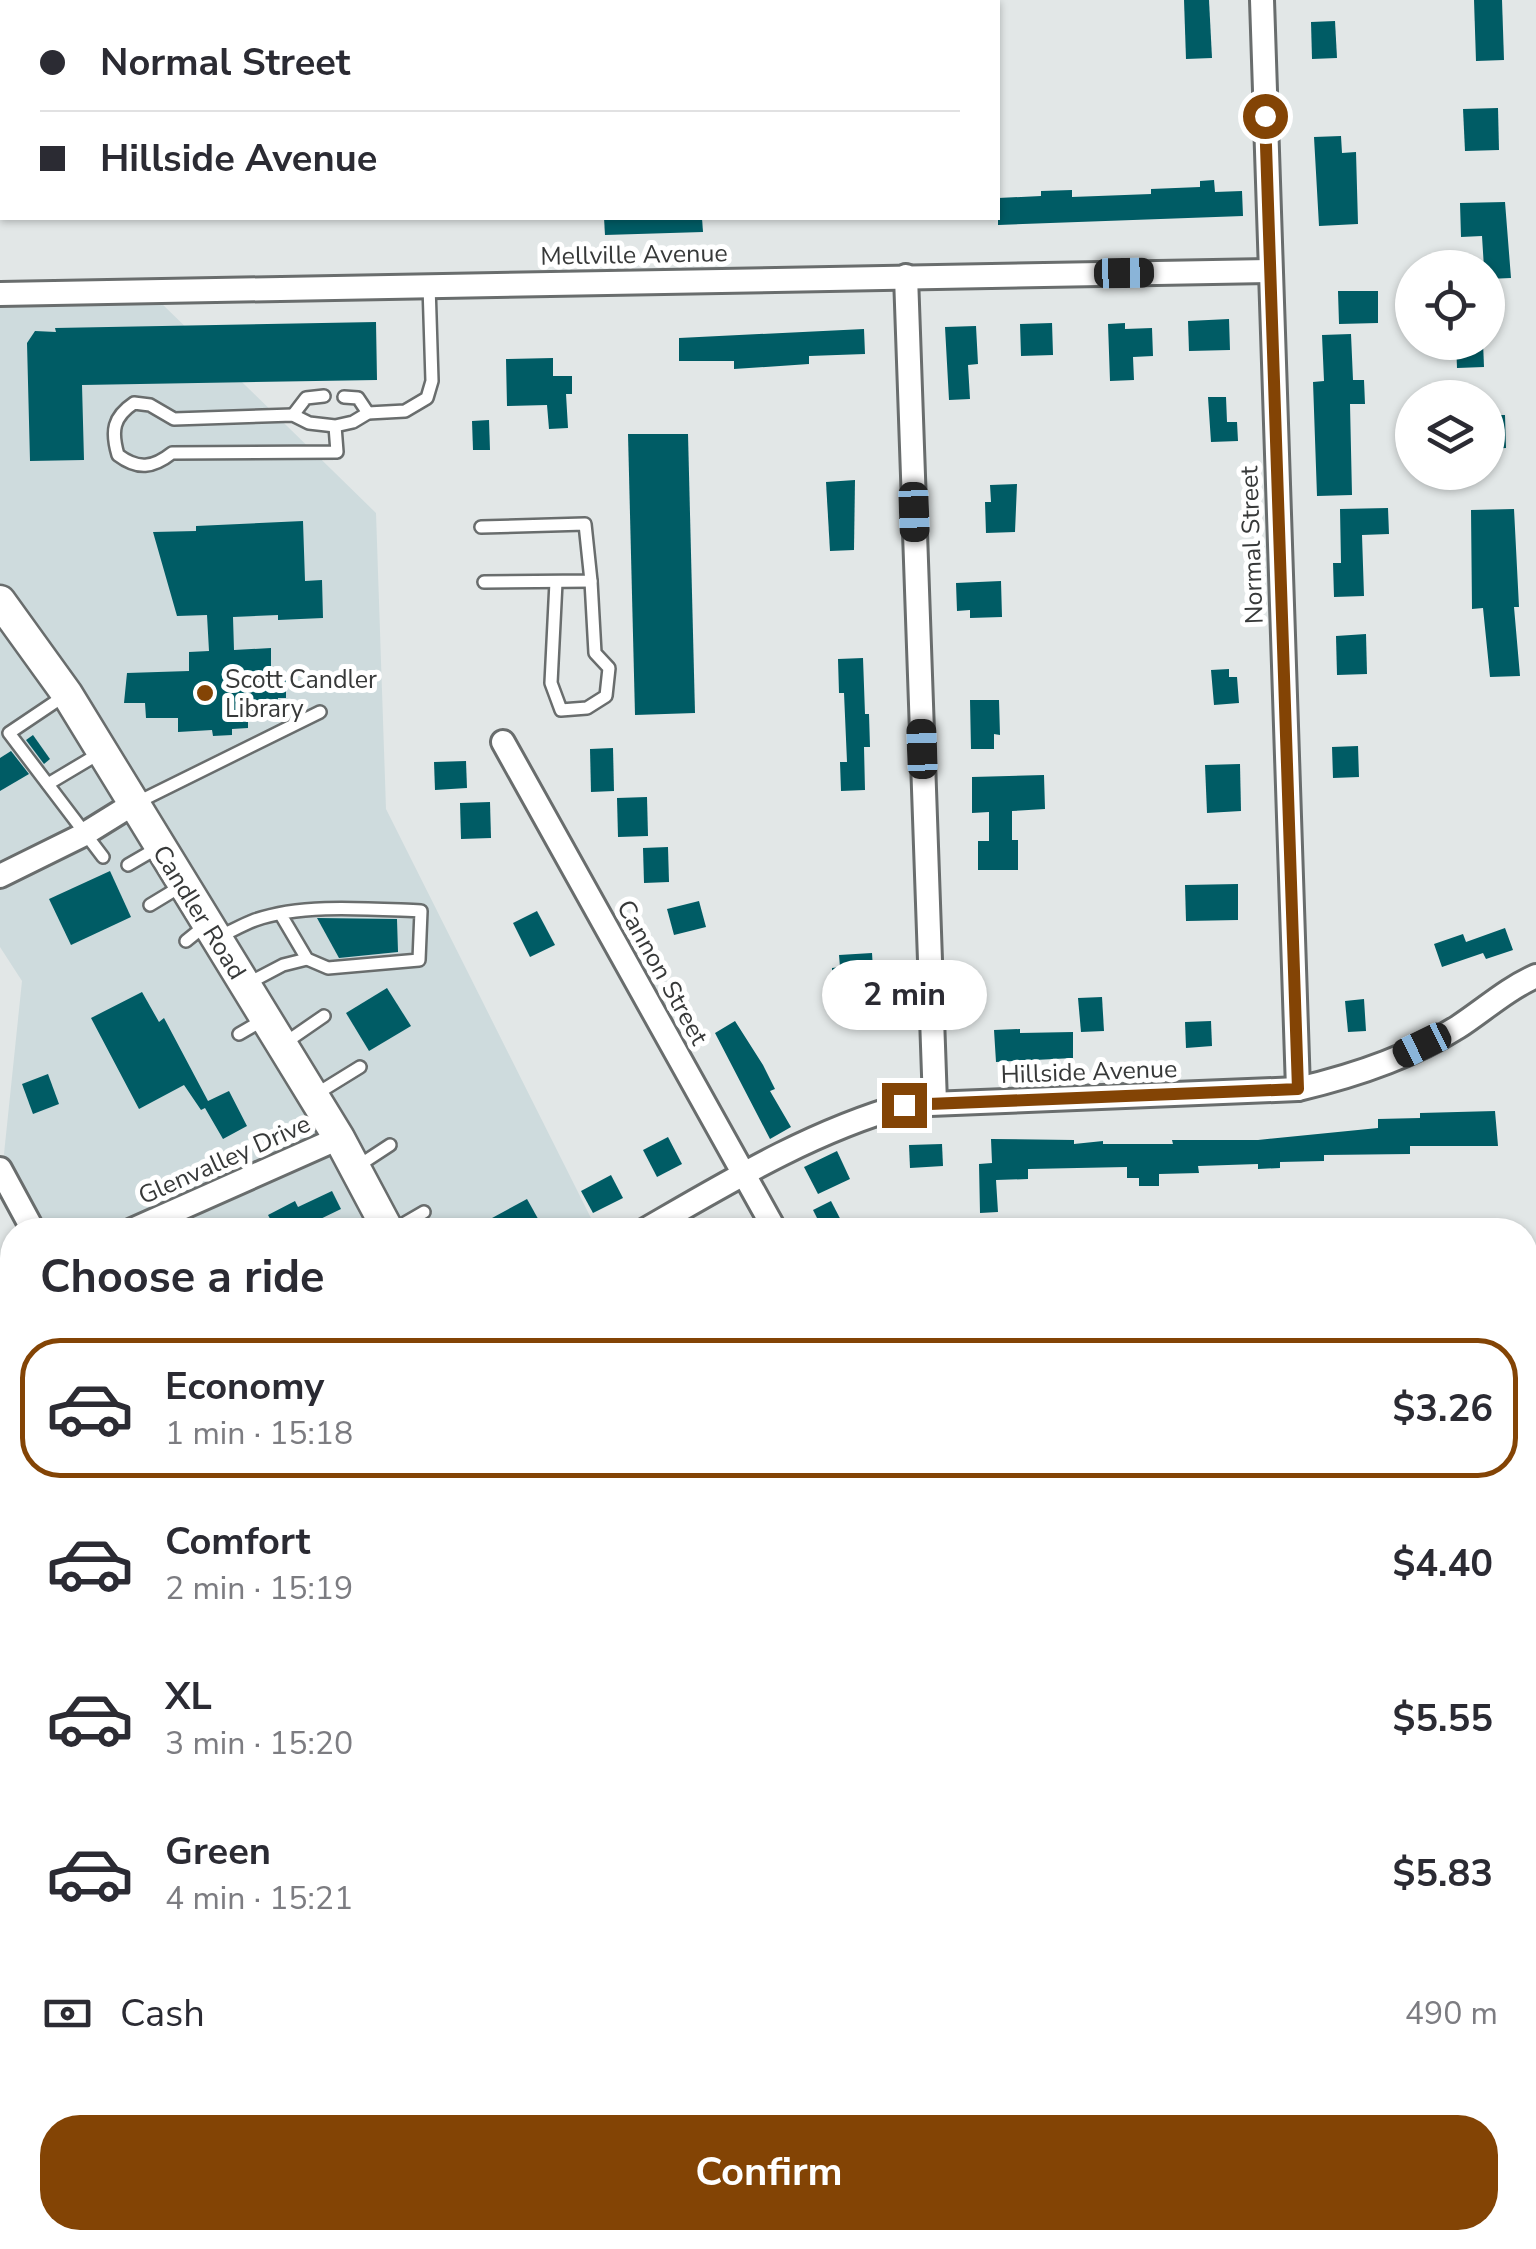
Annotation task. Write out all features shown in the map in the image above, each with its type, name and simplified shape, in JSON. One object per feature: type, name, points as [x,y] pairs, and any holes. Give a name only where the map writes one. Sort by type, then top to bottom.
[{"type":"main road","name":"Candler Road","points":[[0,601],[102,752],[183,886],[203,934],[245,986],[252,1026],[282,1046],[383,1218]]},
{"type":"street","name":"Normal Street","points":[[1262,0],[1298,1089]]},
{"type":"street","name":"Mellville Avenue","points":[[0,294],[1269,272]]},
{"type":"street","points":[[906,276],[934,1103]]},
{"type":"street","name":"Cannon Street","points":[[504,742],[768,1218]]},
{"type":"street","points":[[0,876],[84,835],[133,804]]},
{"type":"street","name":"Hillside Avenue","points":[[666,1218],[744,1173],[854,1119],[904,1105],[1298,1089],[1346,1078],[1455,1029],[1536,976]]},
{"type":"street","name":"Glenvalley Drive","points":[[159,1218],[339,1138]]},
{"type":"street","points":[[0,1169],[27,1218]]},
{"type":"lane","points":[[335,426],[337,452],[172,454],[145,467],[118,455],[113,426],[120,412],[134,403],[150,405],[174,419],[293,415],[309,423],[335,426],[368,413],[405,411],[427,398],[432,381],[429,286]]},
{"type":"lane","points":[[293,415],[306,398],[324,396]]},
{"type":"lane","points":[[344,397],[358,398],[368,413]]},
{"type":"lane","points":[[481,526],[585,524],[596,653],[609,668],[606,696],[587,708],[561,710],[550,683],[556,582]]},
{"type":"lane","points":[[484,582],[591,582]]},
{"type":"lane","points":[[66,694],[9,733],[103,857]]},
{"type":"lane","points":[[133,804],[320,712]]},
{"type":"lane","points":[[48,784],[102,752]]},
{"type":"lane","points":[[128,865],[159,846]]},
{"type":"lane","points":[[150,905],[183,886]]},
{"type":"lane","points":[[203,934],[257,919],[281,915],[335,908],[421,911],[418,960],[328,968],[307,959],[281,915]]},
{"type":"lane","points":[[245,986],[283,965],[307,959]]},
{"type":"lane","points":[[282,1046],[324,1016]]},
{"type":"lane","points":[[313,1096],[360,1067]]},
{"type":"lane","points":[[355,1168],[390,1145]]},
{"type":"lane","points":[[413,1218],[424,1212]]},
{"type":"shaded area","points":[[157,299],[376,513],[386,809],[591,1218],[34,1218],[4,1154],[22,981],[0,947],[0,306]]},
{"type":"building","points":[[1184,0],[1209,0],[1212,58],[1186,59]]},
{"type":"building","points":[[1474,0],[1502,0],[1504,60],[1476,61]]},
{"type":"building","points":[[1335,21],[1337,58],[1312,59],[1311,22]]},
{"type":"building","points":[[1498,108],[1499,150],[1465,151],[1463,109]]},
{"type":"building","points":[[1341,136],[1342,153],[1356,152],[1358,224],[1319,226],[1314,137]]},
{"type":"building","points":[[1214,180],[1215,192],[1242,191],[1243,216],[998,225],[1000,198],[1072,190],[1072,197],[1151,194],[1151,189],[1200,187],[1200,181]]},
{"type":"building","points":[[1505,202],[1511,278],[1505,278],[1505,250],[1483,250],[1482,236],[1461,237],[1460,203]]},
{"type":"building","points":[[604,220],[702,220],[703,232],[605,235]]},
{"type":"building","points":[[1338,291],[1378,291],[1378,323],[1339,324]]},
{"type":"building","points":[[1229,319],[1230,350],[1189,351],[1188,321]]},
{"type":"building","points":[[376,322],[377,380],[82,385],[84,460],[30,461],[27,343],[35,331]]},
{"type":"building","points":[[1052,323],[1053,355],[1021,356],[1020,324]]},
{"type":"building","points":[[1125,323],[1125,329],[1152,328],[1153,356],[1133,357],[1134,380],[1110,381],[1108,324]]},
{"type":"building","points":[[976,326],[978,364],[968,365],[970,399],[949,400],[945,327]]},
{"type":"building","points":[[864,329],[865,354],[809,356],[809,364],[734,369],[734,361],[679,361],[679,338]]},
{"type":"building","points":[[1351,334],[1353,380],[1364,380],[1365,404],[1350,404],[1352,495],[1317,496],[1313,382],[1324,381],[1322,335]]},
{"type":"building","points":[[553,358],[553,376],[572,376],[572,394],[566,394],[568,428],[549,429],[547,405],[507,406],[506,359]]},
{"type":"building","points":[[1457,360],[1484,360],[1484,367],[1457,368]]},
{"type":"building","points":[[1208,397],[1226,397],[1227,422],[1237,422],[1238,441],[1211,442]]},
{"type":"building","points":[[489,420],[490,450],[473,450],[472,421]]},
{"type":"building","points":[[628,434],[688,434],[695,713],[635,715]]},
{"type":"building","points":[[855,480],[854,550],[830,551],[826,482]]},
{"type":"building","points":[[1017,484],[1015,532],[986,533],[985,502],[991,502],[990,485]]},
{"type":"building","points":[[1388,508],[1389,534],[1362,535],[1364,596],[1334,597],[1333,563],[1341,563],[1340,509]]},
{"type":"building","points":[[1514,509],[1519,607],[1514,607],[1520,676],[1490,677],[1483,608],[1472,609],[1471,510]]},
{"type":"building","points":[[303,521],[305,581],[322,580],[323,618],[233,617],[234,650],[271,648],[271,679],[286,679],[286,698],[278,698],[278,714],[248,714],[248,728],[232,729],[232,735],[213,736],[212,730],[178,732],[178,718],[146,718],[145,703],[124,703],[127,673],[189,671],[189,652],[209,651],[207,615],[177,616],[153,532]]},
{"type":"building","points":[[1001,581],[1002,617],[970,618],[970,610],[957,611],[956,583]]},
{"type":"building","points":[[1366,634],[1367,674],[1337,675],[1336,636]]},
{"type":"building","points":[[863,658],[870,747],[864,747],[865,790],[841,791],[840,762],[847,762],[844,693],[839,693],[838,659]]},
{"type":"building","points":[[1229,669],[1229,677],[1237,677],[1239,703],[1214,705],[1211,670]]},
{"type":"building","points":[[970,700],[999,700],[1000,735],[994,734],[994,749],[971,749]]},
{"type":"building","points":[[33,735],[50,759],[44,764],[26,740]]},
{"type":"building","points":[[1358,746],[1359,777],[1333,778],[1332,747]]},
{"type":"building","points":[[613,748],[614,791],[591,792],[590,749]]},
{"type":"building","points":[[11,751],[29,774],[0,791],[0,758]]},
{"type":"building","points":[[466,761],[467,788],[435,790],[434,762]]},
{"type":"building","points":[[1240,764],[1241,811],[1207,813],[1205,765]]},
{"type":"building","points":[[1044,775],[1045,809],[1012,811],[1012,840],[1018,840],[1018,870],[978,870],[978,841],[989,841],[989,812],[972,813],[972,777]]},
{"type":"building","points":[[647,797],[648,836],[618,837],[617,798]]},
{"type":"building","points":[[490,802],[491,838],[461,839],[460,803]]},
{"type":"building","points":[[668,847],[669,882],[644,883],[643,848]]},
{"type":"building","points":[[110,871],[131,917],[71,945],[49,899]]},
{"type":"building","points":[[1238,884],[1238,920],[1186,921],[1185,885]]},
{"type":"building","points":[[699,901],[706,927],[674,935],[667,909]]},
{"type":"building","points":[[537,911],[555,945],[530,957],[513,923]]},
{"type":"building","points":[[317,918],[397,919],[398,952],[339,958]]},
{"type":"building","points":[[1505,928],[1513,950],[1486,959],[1483,953],[1442,967],[1434,944],[1463,934],[1466,942]]},
{"type":"building","points":[[872,953],[874,985],[832,987],[832,968],[840,967],[839,955]]},
{"type":"building","points":[[387,988],[411,1026],[369,1051],[346,1013]]},
{"type":"building","points":[[142,992],[159,1022],[164,1018],[208,1101],[229,1091],[247,1126],[223,1139],[205,1108],[201,1110],[184,1085],[139,1109],[91,1018]]},
{"type":"building","points":[[1102,997],[1104,1031],[1081,1032],[1078,998]]},
{"type":"building","points":[[1364,999],[1366,1031],[1348,1032],[1345,1001]]},
{"type":"building","points":[[735,1021],[763,1065],[775,1089],[770,1091],[791,1127],[770,1139],[715,1033]]},
{"type":"building","points":[[1211,1021],[1212,1046],[1186,1048],[1185,1022]]},
{"type":"building","points":[[1020,1029],[1020,1033],[1073,1032],[1073,1058],[996,1062],[994,1030]]},
{"type":"building","points":[[48,1074],[59,1104],[33,1114],[22,1084]]},
{"type":"building","points":[[1495,1111],[1498,1146],[1410,1146],[1410,1154],[1324,1155],[1324,1161],[1280,1162],[1280,1168],[1258,1169],[1258,1164],[1198,1166],[1199,1173],[1159,1174],[1159,1186],[1139,1186],[1139,1178],[1127,1178],[1127,1167],[1028,1169],[1028,1179],[996,1180],[998,1212],[980,1213],[979,1164],[992,1163],[991,1139],[1074,1140],[1074,1144],[1258,1140],[1378,1128],[1378,1119],[1420,1118],[1420,1113]]},
{"type":"building","points":[[668,1137],[682,1164],[657,1177],[643,1150]]},
{"type":"building","points":[[942,1144],[943,1166],[910,1168],[909,1145]]},
{"type":"building","points":[[837,1151],[850,1179],[818,1194],[804,1167]]},
{"type":"building","points":[[611,1175],[623,1198],[593,1213],[581,1191]]},
{"type":"building","points":[[332,1191],[341,1209],[322,1218],[268,1215],[295,1201],[298,1207]]},
{"type":"building","points":[[527,1199],[538,1218],[492,1218]]},
{"type":"building","points":[[831,1201],[840,1218],[817,1218],[813,1210]]},
{"type":"place","name":"Scott Candler Library","points":[[205,693]]},
{"type":"route","points":[[904,1105],[1298,1089],[1265,116]]}]
